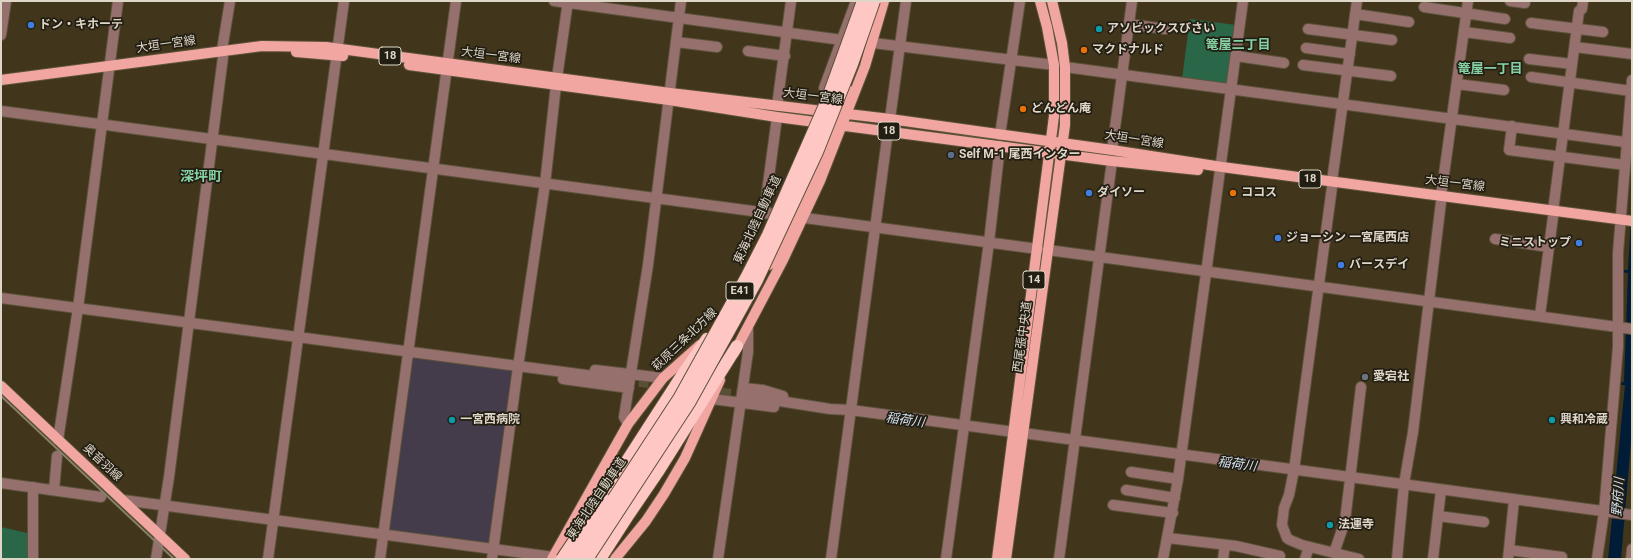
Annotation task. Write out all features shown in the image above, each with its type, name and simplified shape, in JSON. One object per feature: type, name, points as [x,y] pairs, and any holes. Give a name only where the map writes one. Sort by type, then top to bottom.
[{"type":"highway","name":"東海北陸自動車道","points":[[574,559],[680,397],[768,235],[817,125],[858,2]]},
{"type":"highway","name":"東海北陸自動車道","points":[[587,559],[689,403],[757,280],[817,152],[875,4]]},
{"type":"highway","points":[[556,558],[603,498],[677,382],[709,337]]},
{"type":"highway","points":[[600,559],[628,514],[659,470],[737,346]]},
{"type":"main road","name":"萩原三条北方線","points":[[843,114],[873,43],[884,1]]},
{"type":"main road","name":"西尾張中央道","points":[[997,559],[1018,432],[1042,250],[1054,103],[1054,65],[1048,27],[1040,1]]},
{"type":"main road","name":"西尾張中央道","points":[[1042,250],[1063,143],[1066,107],[1065,67],[1061,37],[1052,1]]},
{"type":"main road","name":"萩原三条北方線","points":[[615,559],[646,521],[685,458],[737,346],[748,328],[799,218],[839,125],[866,41],[875,4]]},
{"type":"main road","name":"大垣一宮線","points":[[1,86],[223,53],[336,52],[669,96],[777,106],[890,119],[1112,150],[1222,169],[1620,223]]},
{"type":"main road","name":"大垣一宮線","points":[[1,80],[109,69]]},
{"type":"main road","name":"大垣一宮線","points":[[669,96],[777,117],[1061,153],[1112,161],[1222,169]]},
{"type":"main road","name":"萩原三条北方線","points":[[556,558],[628,424],[663,378],[709,337],[742,301],[762,276],[799,218]]},
{"type":"main road","name":"18","points":[[1620,223],[1632,221]]},
{"type":"main road","name":"18","points":[[1620,223],[1632,228]]},
{"type":"main road","name":"奥音羽線","points":[[1,386],[185,559]]},
{"type":"main road","name":"西尾張中央道","points":[[1006,559],[1018,432]]},
{"type":"street","points":[[1,35],[6,1]]},
{"type":"street","points":[[58,440],[78,308],[118,1]]},
{"type":"street","points":[[156,559],[189,323],[230,1]]},
{"type":"street","points":[[268,559],[300,337],[336,52],[344,1]]},
{"type":"street","points":[[380,559],[456,1]]},
{"type":"street","points":[[554,1],[842,40]]},
{"type":"street","points":[[628,424],[624,417],[628,380],[648,266],[655,199],[681,1]]},
{"type":"street","points":[[777,106],[785,56],[791,1]]},
{"type":"street","points":[[890,119],[906,1]]},
{"type":"street","points":[[1000,135],[1020,1]]},
{"type":"street","points":[[1112,150],[1132,1]]},
{"type":"street","points":[[1163,559],[1176,498],[1222,169],[1243,1]]},
{"type":"street","points":[[1168,538],[1225,545],[1246,554],[1279,557],[1287,538],[1282,519],[1294,470],[1357,1]]},
{"type":"street","points":[[1397,559],[1404,484],[1413,432],[1428,300],[1468,1]]},
{"type":"street","points":[[1510,1],[1525,3]]},
{"type":"street","points":[[1540,316],[1579,11],[1582,9],[1583,1]]},
{"type":"street","points":[[493,554],[568,2]]},
{"type":"street","points":[[824,88],[858,2],[875,4]]},
{"type":"street","points":[[1424,7],[1505,19]]},
{"type":"street","points":[[1355,14],[1409,22]]},
{"type":"street","points":[[1531,22],[1603,32]]},
{"type":"street","points":[[1129,24],[1165,29]]},
{"type":"street","points":[[1308,29],[1392,40]]},
{"type":"street","points":[[1464,32],[1510,38]]},
{"type":"street","points":[[676,42],[717,47]]},
{"type":"street","points":[[873,43],[1011,61],[1054,65]]},
{"type":"street","points":[[1575,47],[1632,54]]},
{"type":"street","points":[[1306,48],[1350,54]]},
{"type":"street","points":[[748,51],[785,56]]},
{"type":"street","points":[[1236,56],[1284,63]]},
{"type":"street","points":[[1529,59],[1572,64]]},
{"type":"street","points":[[1303,65],[1390,76]]},
{"type":"street","points":[[1065,67],[1564,133],[1629,143]]},
{"type":"street","points":[[1531,77],[1631,92]]},
{"type":"street","points":[[1597,559],[1605,512],[1617,355],[1620,223],[1625,165],[1629,143],[1632,80]]},
{"type":"street","points":[[1457,84],[1504,90]]},
{"type":"street","points":[[1,112],[102,124],[876,229],[989,242],[1632,328]]},
{"type":"street","points":[[764,214],[777,117]]},
{"type":"street","points":[[1512,126],[1509,150],[1625,165]]},
{"type":"street","points":[[830,559],[876,229],[888,131]]},
{"type":"street","points":[[946,559],[989,242],[1000,146]]},
{"type":"street","points":[[1059,559],[1098,257],[1112,161]]},
{"type":"street","points":[[1495,239],[1549,247]]},
{"type":"street","points":[[1,298],[518,367],[554,367],[628,380]]},
{"type":"street","points":[[718,559],[744,395],[748,352],[748,328]]},
{"type":"street","points":[[518,367],[546,376],[628,380],[663,378]]},
{"type":"street","points":[[1339,556],[1352,477],[1361,387]]},
{"type":"street","points":[[712,399],[744,395],[763,390],[782,396],[820,401],[851,410],[1632,516]]},
{"type":"street","points":[[744,395],[817,413],[851,410]]},
{"type":"street","points":[[54,490],[58,456]]},
{"type":"street","points":[[1131,472],[1178,479]]},
{"type":"street","points":[[1,483],[101,496]]},
{"type":"street","points":[[33,487],[33,559]]},
{"type":"street","points":[[1126,490],[1176,498]]},
{"type":"street","points":[[1433,559],[1441,490]]},
{"type":"street","points":[[123,500],[384,534],[493,554],[567,559]]},
{"type":"street","points":[[1514,500],[1508,554],[1562,557]]},
{"type":"street","points":[[1113,505],[1173,513]]},
{"type":"street","points":[[1438,516],[1484,522]]},
{"type":"street","points":[[1287,538],[1309,547],[1339,556],[1359,559]]},
{"type":"street","points":[[1223,559],[1225,545]]},
{"type":"street","points":[[1305,559],[1309,547]]},
{"type":"street","points":[[1631,559],[1632,549]]},
{"type":"shaded area","points":[[411,355],[513,370],[490,545],[387,532]]},
{"type":"green space","points":[[1190,19],[1236,25],[1228,86],[1182,79]]},
{"type":"green space","points":[[1,527],[27,533],[27,559],[1,559]]},
{"type":"water","name":"野府川","points":[[1632,201],[1632,430],[1621,559],[1608,559],[1625,385],[1620,385],[1620,383],[1624,382],[1628,273],[1620,272],[1620,270],[1628,270]]},
{"type":"tunnel","points":[[624,380],[681,387]]},
{"type":"tunnel","points":[[706,391],[748,396]]},
{"type":"railway","points":[[1,396],[174,559]]},
{"type":"place","name":"ドン・キホーテ","points":[[31,25]]},
{"type":"place","name":"アソビックスびさい","points":[[1099,29]]},
{"type":"place","name":"マクドナルド","points":[[1084,50]]},
{"type":"place","name":"どんどん庵","points":[[1023,109]]},
{"type":"place","name":"Self M-1 尾西インター","points":[[951,155]]},
{"type":"place","name":"ダイソー","points":[[1089,193]]},
{"type":"place","name":"ココス","points":[[1233,193]]},
{"type":"place","name":"ジョーシン 一宮尾西店","points":[[1278,238]]},
{"type":"place","name":"ミニストップ","points":[[1579,243]]},
{"type":"place","name":"バースデイ","points":[[1341,265]]},
{"type":"place","name":"愛宕社","points":[[1365,377]]},
{"type":"place","name":"一宮西病院","points":[[452,420]]},
{"type":"place","name":"興和冷蔵","points":[[1552,420]]},
{"type":"place","name":"法運寺","points":[[1330,525]]},
{"type":"district","name":"篭屋二丁目","points":[[1238,46]]},
{"type":"district","name":"篭屋一丁目","points":[[1490,70]]},
{"type":"district","name":"深坪町","points":[[201,177]]},
{"type":"water label","name":"稲荷川","points":[[905,421]]},
{"type":"water label","name":"稲荷川","points":[[1237,465]]}]
